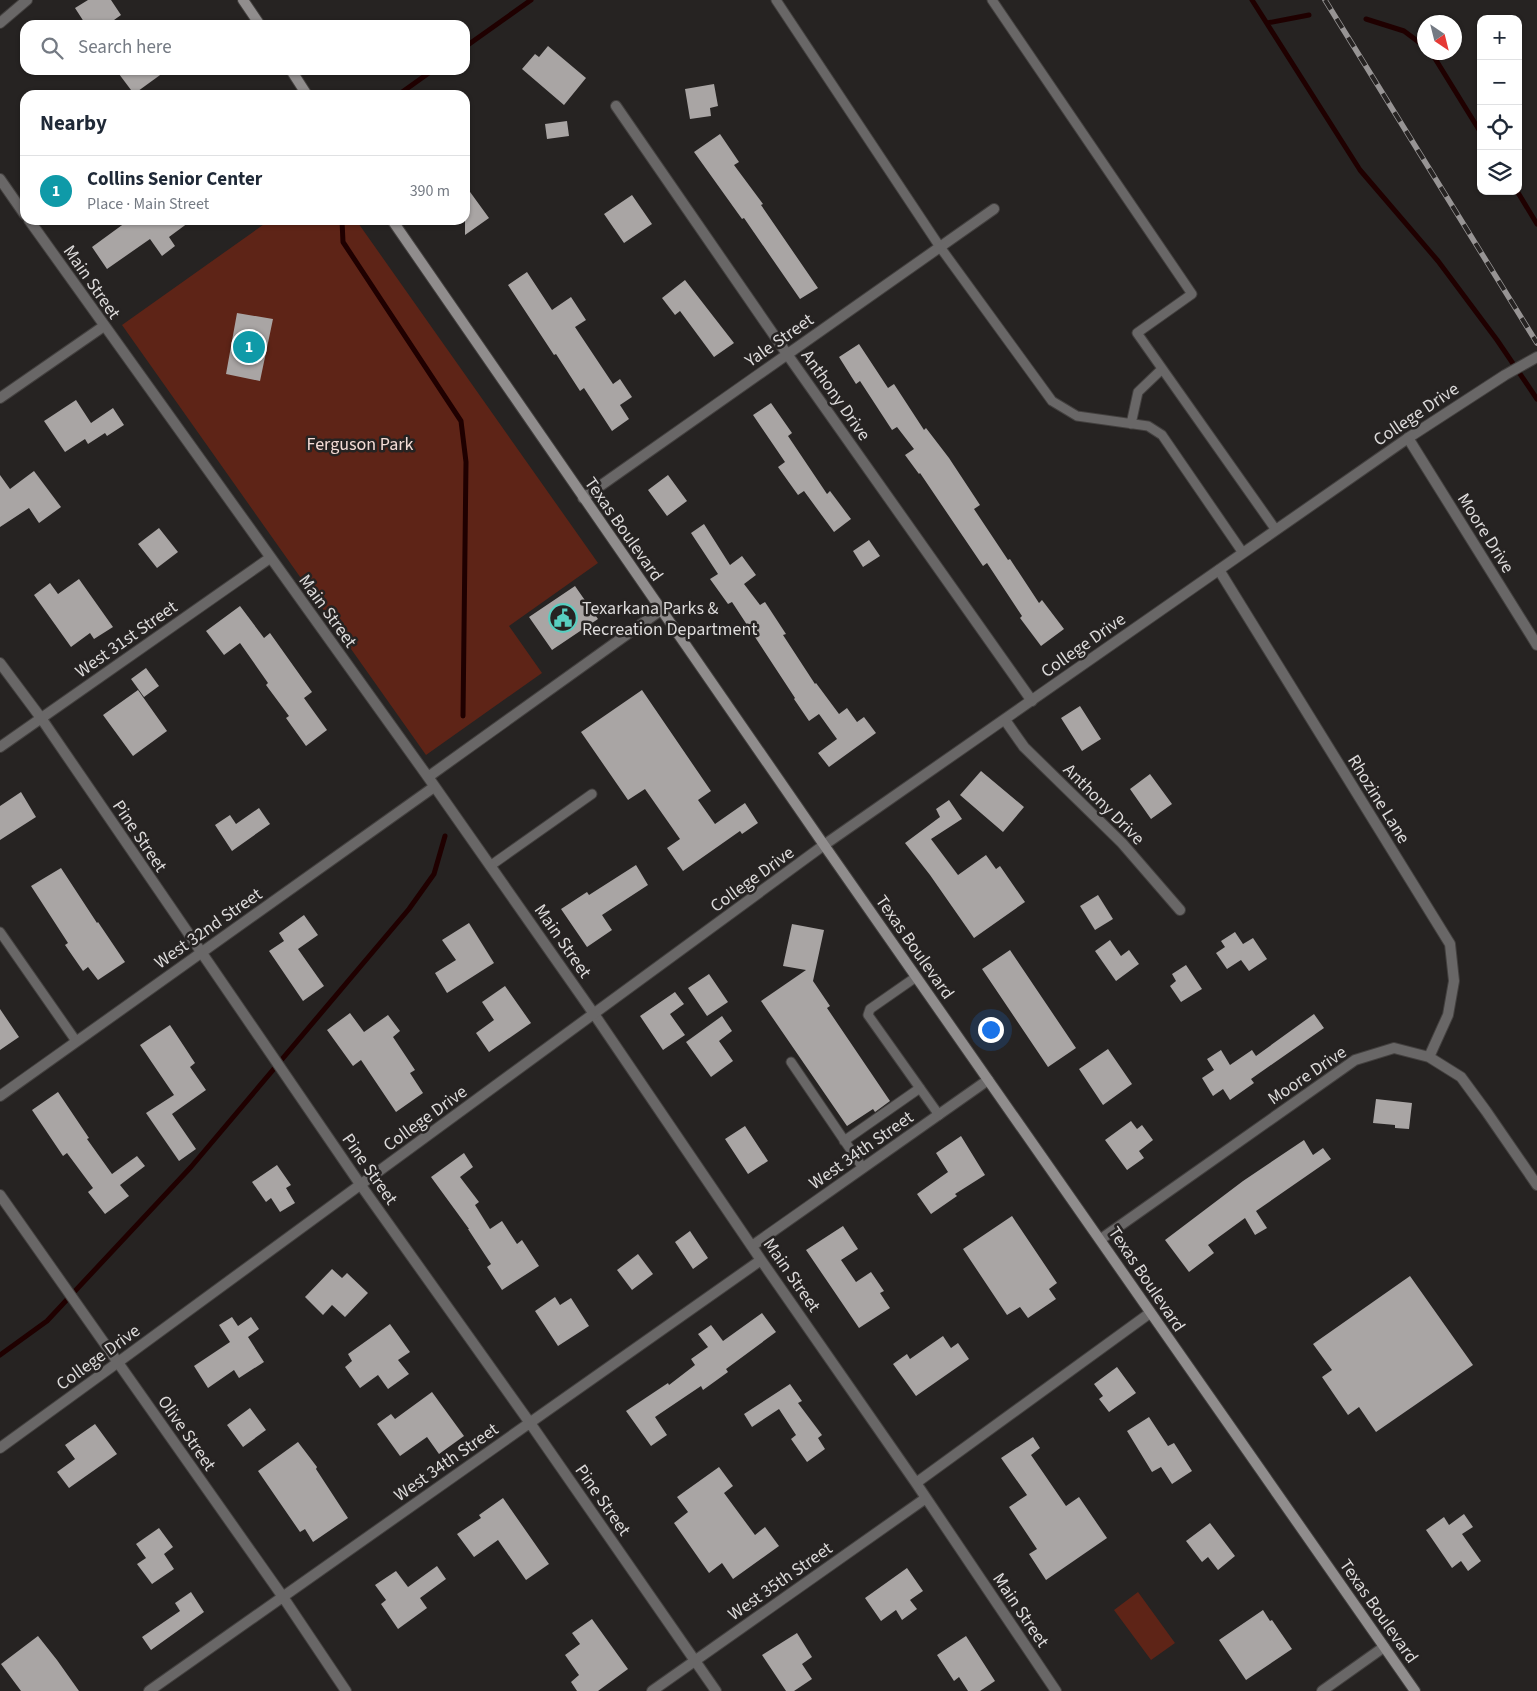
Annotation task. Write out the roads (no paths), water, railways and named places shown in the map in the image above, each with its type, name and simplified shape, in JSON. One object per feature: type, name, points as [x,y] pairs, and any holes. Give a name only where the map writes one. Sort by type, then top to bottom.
[{"type":"main road","points":[[244,0],[257,20]]},
{"type":"main road","points":[[294,75],[304,90]]},
{"type":"main road","name":"Texas Boulevard","points":[[395,225],[824,846],[1415,1691]]},
{"type":"street","points":[[0,23],[27,0]]},
{"type":"street","name":"Anthony Drive","points":[[616,106],[787,354],[1032,701]]},
{"type":"street","points":[[0,179],[20,208]]},
{"type":"street","name":"Yale Street","points":[[583,498],[994,209]]},
{"type":"street","name":"Main Street","points":[[33,225],[428,777],[594,1014],[761,1260],[916,1482],[1056,1691]]},
{"type":"street","points":[[0,398],[104,326]]},
{"type":"street","name":"College Drive","points":[[0,1448],[824,846],[1408,438],[1533,359]]},
{"type":"street","name":"Moore Drive","points":[[1408,438],[1537,645]]},
{"type":"street","name":"West 31st Street","points":[[0,747],[270,558]]},
{"type":"street","name":"Rhozine Lane","points":[[1219,570],[1450,944],[1454,981],[1448,1015],[1429,1057]]},
{"type":"street","points":[[428,777],[661,610]]},
{"type":"street","name":"Pine Street","points":[[0,663],[40,718],[284,1075],[530,1423],[716,1691]]},
{"type":"street","name":"Anthony Drive","points":[[1005,720],[1024,747],[1122,843],[1180,910]]},
{"type":"street","name":"West 32nd Street","points":[[0,1096],[434,787]]},
{"type":"street","name":"Moore Drive","points":[[1101,1240],[1355,1060],[1394,1048],[1429,1057],[1461,1077],[1537,1185]]},
{"type":"street","name":"West 34th Street","points":[[752,1246],[988,1080]]},
{"type":"street","name":"Olive Street","points":[[0,1195],[283,1596],[346,1691]]},
{"type":"street","name":"West 34th Street","points":[[149,1691],[761,1260]]},
{"type":"street","points":[[916,1482],[1150,1313]]},
{"type":"street","name":"West 35th Street","points":[[652,1691],[926,1498]]},
{"type":"street","points":[[1322,1691],[1384,1647]]},
{"type":"lane","points":[[776,0],[940,247],[1052,401],[1077,416],[1148,426],[1162,435],[1243,553]]},
{"type":"lane","points":[[992,0],[1192,294],[1137,333],[1276,530]]},
{"type":"lane","points":[[1131,424],[1138,392],[1162,370]]},
{"type":"lane","points":[[490,866],[592,794]]},
{"type":"lane","points":[[0,932],[76,1041]]},
{"type":"lane","points":[[916,977],[870,1008],[868,1015],[939,1114]]},
{"type":"lane","points":[[791,1062],[862,1168]]},
{"type":"lane","points":[[844,1141],[920,1088]]},
{"type":"waterway","points":[[470,43],[531,0]]},
{"type":"waterway","points":[[1252,0],[1360,170],[1438,261],[1497,340],[1537,399]]},
{"type":"waterway","points":[[1267,23],[1309,15]]},
{"type":"waterway","points":[[1366,19],[1404,31],[1417,41]]},
{"type":"waterway","points":[[1436,60],[1477,127]]},
{"type":"waterway","points":[[405,90],[426,75]]},
{"type":"waterway","points":[[1519,195],[1537,224]]},
{"type":"waterway","points":[[342,225],[343,242],[461,421],[466,462],[463,716]]},
{"type":"waterway","points":[[0,1355],[47,1321],[191,1167],[409,909],[434,874],[445,836]]},
{"type":"railway","points":[[1325,0],[1537,343]]},
{"type":"place","name":"Collins Senior Center","points":[[249,347]]},
{"type":"place","name":"Texarkana Parks & Recreation Department","points":[[563,618]]},
{"type":"park label","name":"Ferguson Park","points":[[360,444]]}]
